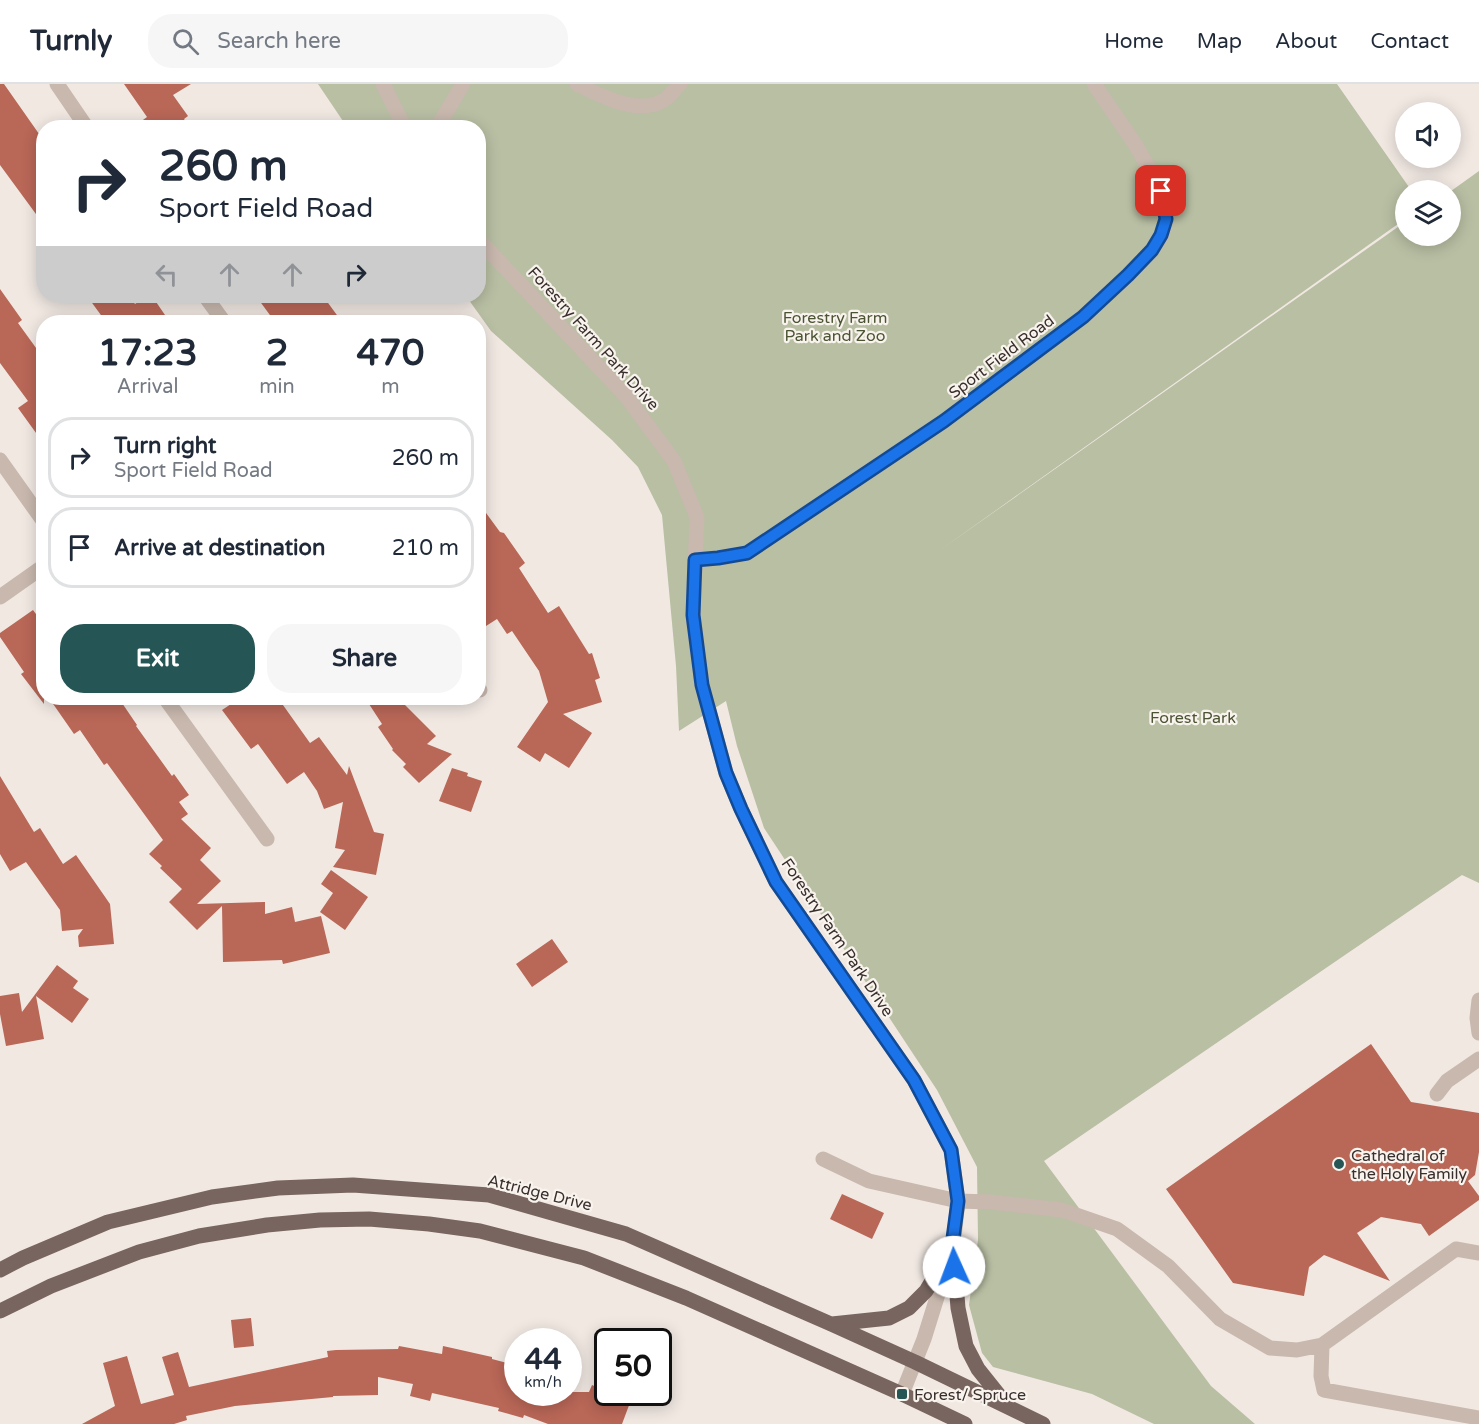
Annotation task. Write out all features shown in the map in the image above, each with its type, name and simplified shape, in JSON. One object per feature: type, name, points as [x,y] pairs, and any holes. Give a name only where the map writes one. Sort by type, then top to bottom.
[{"type":"main road","name":"Attridge Drive","points":[[0,1270],[108,1222],[200,1200],[278,1188],[353,1185],[489,1195],[626,1234],[915,1362],[1043,1424]]},
{"type":"main road","points":[[0,1311],[51,1286],[128,1257],[198,1236],[267,1225],[320,1220],[369,1219],[429,1224],[480,1231],[584,1258],[686,1298],[965,1424]]},
{"type":"main road","points":[[831,1324],[889,1318],[909,1308],[926,1291],[952,1246]]},
{"type":"main road","points":[[952,1246],[958,1308],[966,1346],[978,1369],[1010,1408]]},
{"type":"street","points":[[57,84],[82,120]]},
{"type":"street","points":[[384,84],[401,120]]},
{"type":"street","points":[[441,120],[463,84]]},
{"type":"street","points":[[578,84],[613,100],[634,106],[651,106],[666,99],[680,84]]},
{"type":"street","name":"Sport Field Road","points":[[695,560],[747,553],[944,421],[1083,317],[1152,250],[1161,235],[1166,219],[1161,191],[1135,144],[1094,84]]},
{"type":"street","name":"Forestry Farm Park Drive","points":[[486,247],[626,396],[674,461],[697,517],[693,615],[702,685],[726,773],[776,882],[914,1080],[951,1150],[958,1201],[952,1246],[924,1339],[902,1394]]},
{"type":"street","points":[[0,460],[36,511]]},
{"type":"street","points":[[0,597],[36,572]]},
{"type":"street","points":[[170,705],[267,839]]},
{"type":"street","points":[[1479,999],[1477,1018],[1479,1033]]},
{"type":"street","points":[[1437,1094],[1447,1081],[1479,1059]]},
{"type":"street","points":[[823,1159],[869,1181],[958,1201],[1062,1210],[1117,1229],[1168,1266],[1220,1319],[1270,1348],[1297,1350],[1323,1345],[1456,1249],[1479,1253]]},
{"type":"street","points":[[1323,1345],[1321,1376],[1324,1390],[1479,1418]]},
{"type":"green space","points":[[318,84],[1337,84],[1404,180],[1395,180],[1395,226],[936,553],[1395,229],[1395,246],[1461,246],[1461,184],[1479,171],[1479,883],[1462,875],[1044,1161],[1211,1386],[1255,1424],[1154,1424],[1092,1394],[993,1367],[982,1353],[969,1305],[978,1240],[977,1167],[937,1090],[764,828],[737,746],[726,701],[679,731],[676,666],[662,515],[638,467],[612,440],[491,331],[486,324],[486,315],[480,315],[471,303],[486,303],[486,120],[342,120]]},
{"type":"building","points":[[0,84],[4,84],[36,130],[36,214],[0,165]]},
{"type":"building","points":[[124,84],[191,84],[173,95],[188,116],[185,120],[143,120],[147,117]]},
{"type":"building","points":[[0,289],[22,320],[18,323],[36,348],[36,433],[18,408],[28,401],[0,363]]},
{"type":"building","points":[[92,303],[157,303],[165,315],[101,315]]},
{"type":"building","points":[[261,303],[328,303],[337,315],[270,315]]},
{"type":"building","points":[[486,513],[500,532],[504,533],[525,563],[519,568],[548,613],[559,606],[589,654],[592,653],[600,678],[595,680],[602,702],[563,714],[592,733],[569,768],[545,753],[540,762],[517,747],[548,702],[539,671],[512,631],[507,634],[497,619],[486,626]]},
{"type":"building","points":[[33,610],[36,614],[36,694],[21,674],[24,672],[0,637],[0,633]]},
{"type":"building","points":[[54,705],[123,705],[172,776],[174,774],[189,795],[179,802],[188,814],[181,819],[211,848],[200,860],[221,881],[197,904],[265,902],[265,914],[292,907],[295,922],[321,916],[330,953],[283,964],[282,960],[223,962],[222,906],[197,930],[169,902],[182,889],[149,854],[163,840],[107,763],[104,765],[80,730],[74,734]]},
{"type":"building","points":[[230,705],[283,705],[310,743],[319,737],[347,775],[349,766],[374,832],[384,834],[376,875],[333,867],[345,850],[335,848],[343,802],[324,809],[317,791],[304,772],[287,784],[258,744],[251,749],[222,710]]},
{"type":"building","points":[[370,705],[405,705],[436,736],[427,744],[452,754],[419,783],[403,767],[406,764],[392,750],[378,727],[382,724]]},
{"type":"building","points":[[452,768],[482,781],[471,812],[439,801]]},
{"type":"building","points":[[0,776],[34,832],[40,828],[63,864],[76,855],[110,904],[114,944],[79,947],[78,936],[83,929],[62,931],[60,910],[26,862],[10,871],[0,854]]},
{"type":"building","points":[[331,870],[368,897],[345,930],[320,912],[333,893],[321,884]]},
{"type":"building","points":[[552,939],[568,962],[532,987],[516,964]]},
{"type":"building","points":[[57,965],[78,981],[73,988],[89,999],[72,1023],[36,996],[44,1039],[6,1046],[0,1014],[0,996],[19,993],[22,1012]]},
{"type":"building","name":"Cathedral of the Holy Family","points":[[1371,1044],[1411,1102],[1479,1113],[1479,1152],[1475,1175],[1468,1181],[1479,1196],[1479,1200],[1429,1236],[1421,1224],[1381,1217],[1357,1233],[1390,1281],[1324,1255],[1309,1267],[1304,1296],[1233,1283],[1166,1189]]},
{"type":"building","points":[[842,1194],[884,1213],[872,1239],[830,1219]]},
{"type":"building","points":[[251,1318],[254,1346],[234,1348],[231,1320]]},
{"type":"building","points":[[399,1346],[442,1354],[443,1346],[492,1357],[492,1359],[504,1362],[504,1406],[582,1406],[582,1392],[589,1392],[592,1385],[594,1386],[594,1406],[629,1406],[622,1424],[548,1424],[524,1415],[523,1418],[498,1411],[499,1408],[432,1393],[430,1401],[410,1396],[413,1384],[378,1377],[378,1395],[333,1396],[235,1406],[186,1416],[187,1420],[174,1424],[82,1424],[115,1406],[103,1363],[127,1356],[141,1404],[174,1395],[162,1357],[178,1352],[189,1387],[328,1357],[327,1351],[398,1349]]},
{"type":"place","name":"Cathedral of the Holy Family","points":[[1339,1164]]},
{"type":"place","name":"Forest/ Spruce","points":[[902,1394]]},
{"type":"route","points":[[954,1267],[952,1246],[958,1201],[951,1150],[914,1080],[776,882],[726,773],[702,685],[693,615],[695,560],[747,553],[944,421],[1083,317],[1152,250],[1161,235],[1166,219],[1161,191]]},
{"type":"park label","name":"Forestry Farm Park and Zoo","points":[[835,326]]},
{"type":"park label","name":"Forest Park","points":[[1193,717]]}]
